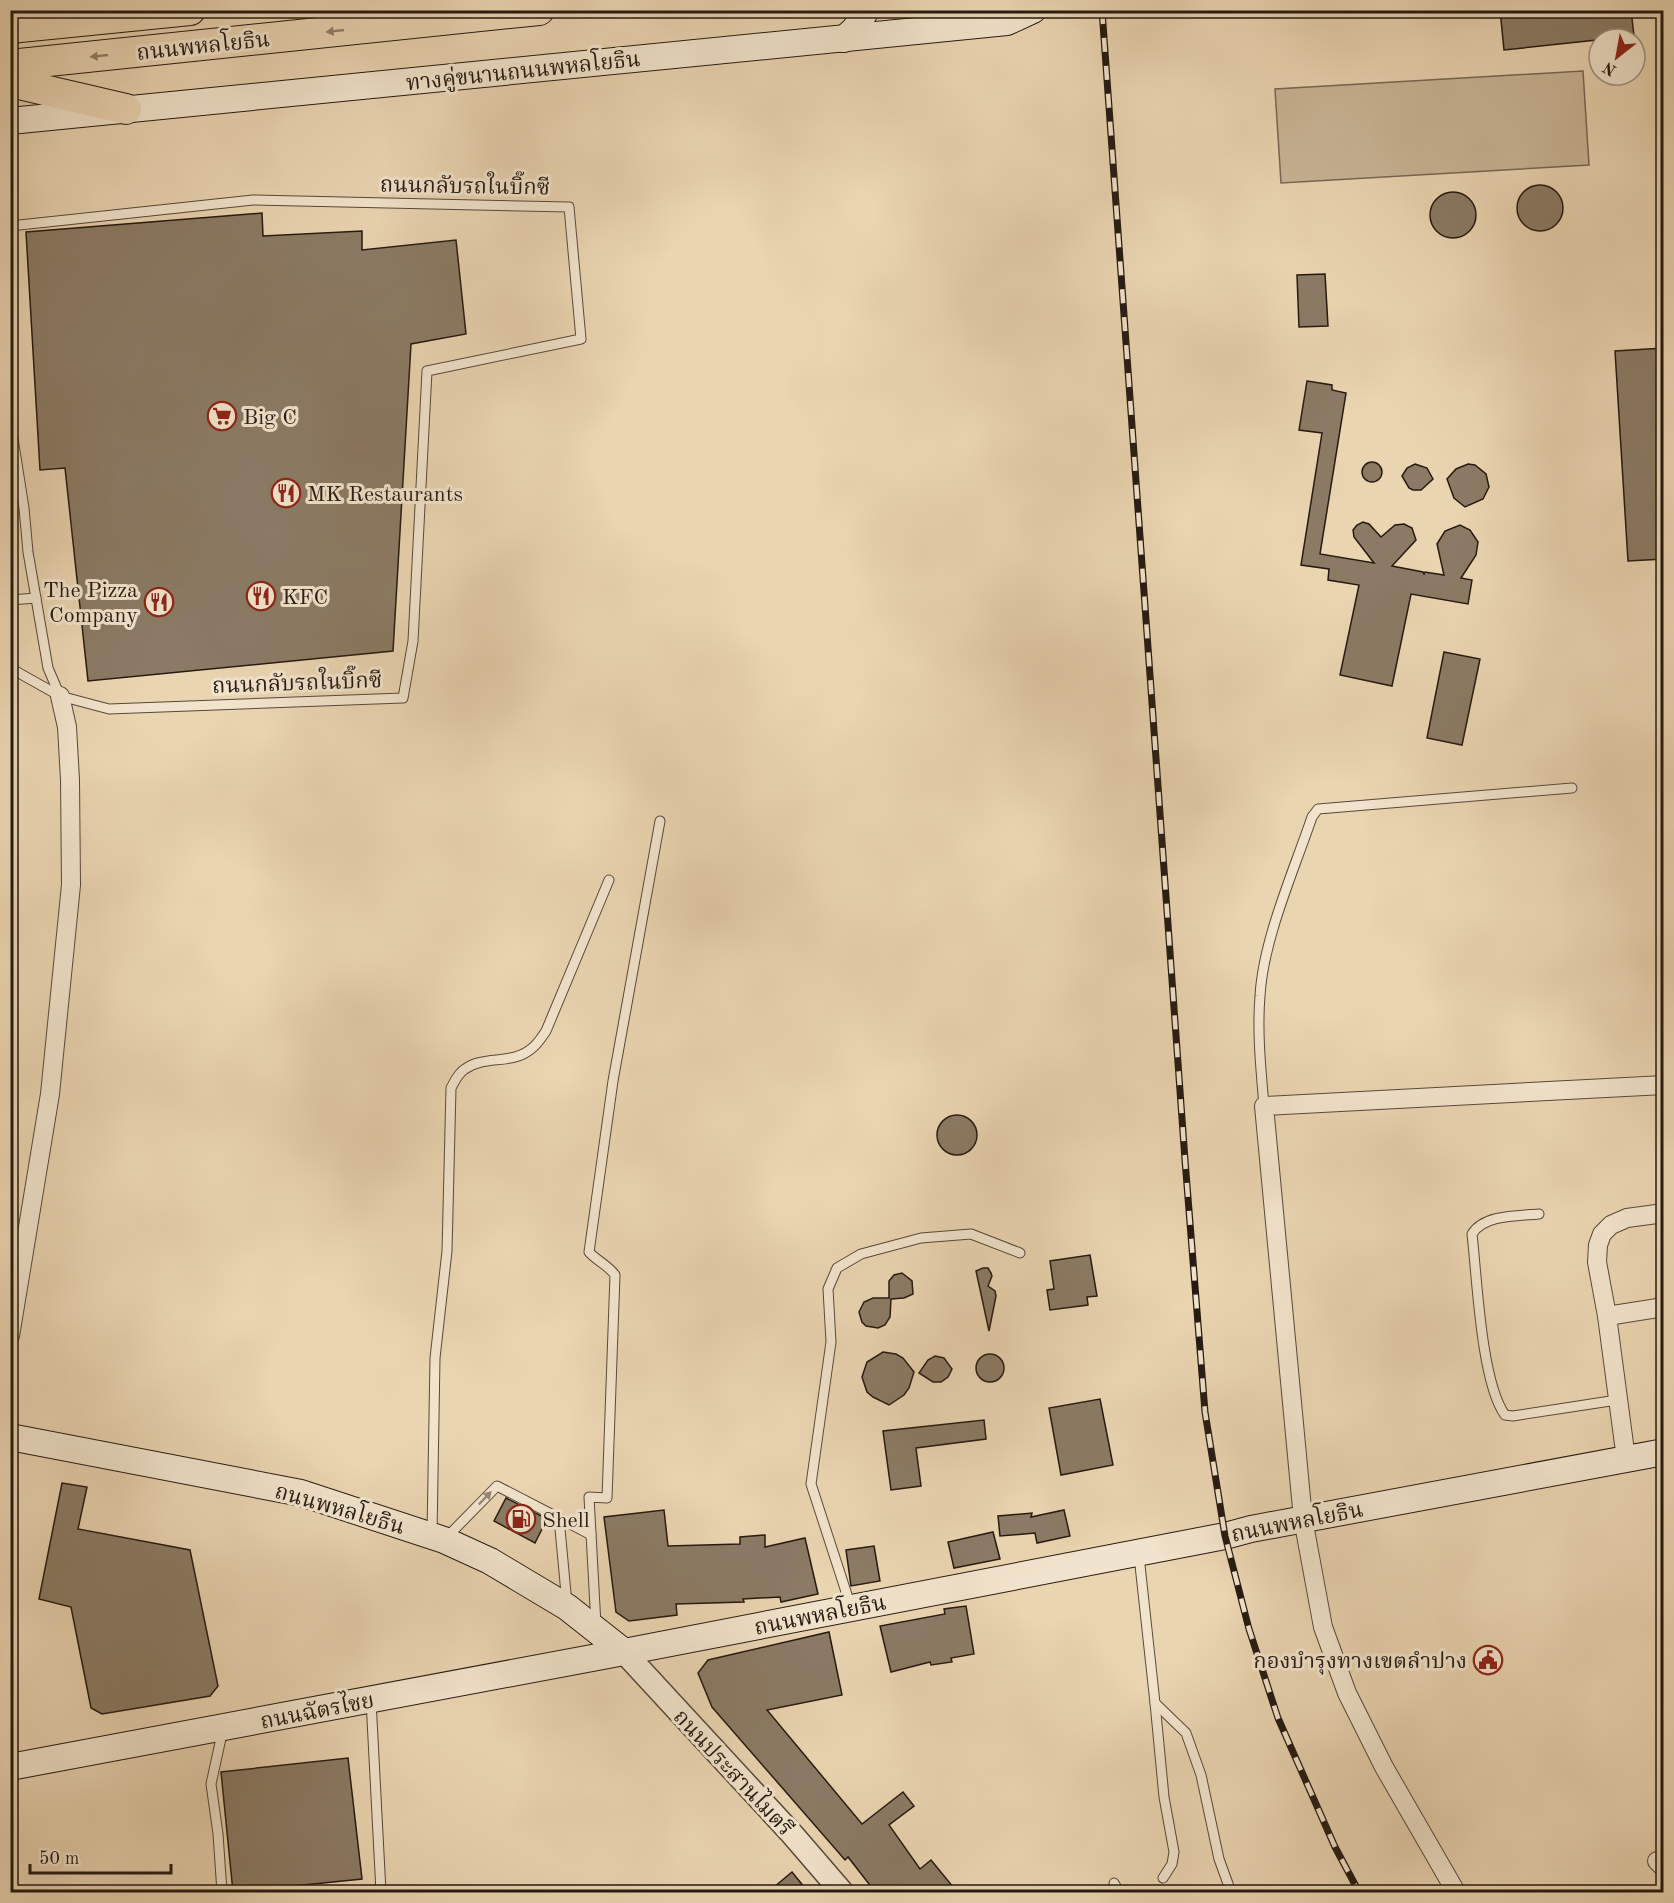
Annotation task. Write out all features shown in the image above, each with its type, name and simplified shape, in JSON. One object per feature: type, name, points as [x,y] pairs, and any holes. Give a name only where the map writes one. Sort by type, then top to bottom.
[{"type":"highway","name":"ถนนพหลโยธิน","points":[[10,28],[190,10]]},
{"type":"highway","name":"ถนนพหลโยธิน","points":[[10,65],[539,10]]},
{"type":"highway","points":[[10,82],[126,109]]},
{"type":"main road","points":[[844,39],[855,29],[866,10]]},
{"type":"main road","name":"ทางคู่ขนานถนนพหลโยธิน","points":[[10,121],[1006,22],[1033,10]]},
{"type":"main road","name":"ถนนพหลโยธิน","points":[[10,1437],[301,1493],[438,1538],[490,1561],[567,1607],[624,1652],[1664,1452]]},
{"type":"main road","name":"ถนนฉัตรไชย","points":[[10,1767],[624,1652]]},
{"type":"street","points":[[10,1336],[50,1094],[71,885],[67,727],[60,696]]},
{"type":"street","points":[[1456,1893],[1384,1767],[1347,1693],[1323,1627],[1303,1520],[1264,1106],[1664,1085]]},
{"type":"street","points":[[1626,1459],[1598,1262],[1598,1245],[1602,1234],[1611,1225],[1627,1218],[1664,1213]]},
{"type":"street","points":[[1607,1316],[1664,1307]]},
{"type":"street","name":"ถนนประสานไมตรี","points":[[624,1652],[792,1834],[842,1893]]},
{"type":"lane","name":"ถนนกลับรถในบิ๊กซี","points":[[10,226],[252,200],[569,207],[581,339],[427,371],[412,641],[403,698],[110,709],[60,696]]},
{"type":"lane","points":[[10,419],[48,668],[60,696]]},
{"type":"lane","points":[[10,600],[36,598]]},
{"type":"lane","points":[[10,668],[60,696]]},
{"type":"lane","points":[[1264,1106],[1259,1040],[1260,995],[1270,941],[1312,816],[1318,809],[1572,788]]},
{"type":"lane","points":[[596,1630],[589,1497],[608,1498],[615,1275],[609,1267],[596,1260],[589,1252],[613,1081],[660,821]]},
{"type":"lane","points":[[438,1538],[435,1358],[447,1251],[451,1088],[465,1068],[521,1056],[532,1049],[546,1031],[609,880]]},
{"type":"lane","points":[[1539,1214],[1500,1218],[1475,1229],[1472,1234],[1483,1335],[1491,1382],[1499,1407],[1505,1415],[1513,1416],[1617,1400]]},
{"type":"lane","points":[[852,1608],[811,1484],[831,1342],[828,1289],[837,1268],[861,1254],[921,1238],[971,1234],[1020,1253]]},
{"type":"lane","points":[[438,1538],[497,1486],[591,1535]]},
{"type":"lane","points":[[559,1518],[567,1607]]},
{"type":"lane","points":[[1139,1552],[1164,1797],[1174,1852],[1172,1864],[1163,1878]]},
{"type":"lane","points":[[371,1700],[381,1893]]},
{"type":"lane","points":[[1155,1702],[1186,1732],[1201,1775],[1219,1859],[1231,1893]]},
{"type":"lane","points":[[222,1893],[218,1834],[211,1784],[224,1727]]},
{"type":"lane","points":[[1114,1883],[1119,1893]]},
{"type":"shaded area","points":[[1583,71],[1589,165],[1281,183],[1275,89]]},
{"type":"building","points":[[1500,10],[1631,10],[1633,27],[1587,27],[1587,41],[1504,50]]},
{"type":"building","points":[[1540,185],[1556,192],[1563,208],[1556,224],[1540,231],[1524,224],[1517,208],[1524,192]]},
{"type":"building","points":[[1453,192],[1469,199],[1476,215],[1469,231],[1453,238],[1437,231],[1430,215],[1437,199]]},
{"type":"building","name":"Big C","points":[[262,213],[263,236],[362,231],[362,250],[456,240],[466,334],[411,344],[393,651],[88,681],[65,468],[40,470],[26,232]]},
{"type":"building","points":[[1325,274],[1328,326],[1299,327],[1297,275]]},
{"type":"building","points":[[1664,348],[1664,559],[1628,561],[1615,351]]},
{"type":"building","points":[[1307,381],[1332,385],[1332,390],[1346,393],[1320,554],[1374,563],[1354,537],[1353,530],[1363,522],[1369,524],[1381,537],[1395,525],[1404,524],[1412,528],[1416,540],[1392,566],[1424,574],[1425,572],[1444,575],[1437,544],[1445,531],[1460,525],[1470,530],[1478,542],[1476,555],[1461,578],[1472,580],[1468,604],[1411,594],[1392,686],[1340,675],[1359,585],[1328,580],[1329,569],[1301,565],[1322,433],[1299,430]]},
{"type":"building","points":[[1372,462],[1379,465],[1382,472],[1379,479],[1372,482],[1365,479],[1362,472],[1365,465]]},
{"type":"building","points":[[1415,464],[1427,468],[1433,479],[1421,490],[1409,488],[1402,476],[1407,468]]},
{"type":"building","points":[[1468,464],[1475,465],[1486,474],[1489,487],[1483,499],[1465,507],[1454,498],[1447,479],[1456,469]]},
{"type":"building","points":[[1444,652],[1480,659],[1462,745],[1427,738]]},
{"type":"building","points":[[957,1115],[965,1116],[971,1121],[976,1127],[976,1143],[971,1149],[965,1154],[957,1155],[949,1154],[943,1149],[938,1143],[937,1135],[938,1127],[943,1121],[949,1116]]},
{"type":"building","points":[[1090,1255],[1097,1296],[1087,1297],[1088,1305],[1050,1310],[1047,1290],[1054,1289],[1050,1261]]},
{"type":"building","points":[[988,1268],[991,1273],[988,1286],[995,1291],[996,1296],[989,1331],[976,1271]]},
{"type":"building","points":[[902,1273],[912,1281],[913,1294],[904,1298],[891,1299],[890,1317],[885,1325],[878,1328],[866,1326],[859,1312],[864,1302],[873,1298],[889,1298],[889,1281],[894,1275]]},
{"type":"building","points":[[883,1352],[896,1354],[903,1358],[914,1372],[904,1395],[889,1405],[867,1392],[862,1377],[867,1362]]},
{"type":"building","points":[[990,1354],[1000,1358],[1004,1368],[1000,1378],[990,1382],[980,1378],[976,1368],[980,1358]]},
{"type":"building","points":[[935,1356],[944,1358],[952,1369],[948,1377],[941,1382],[933,1382],[919,1373],[928,1360]]},
{"type":"building","points":[[1100,1399],[1113,1465],[1061,1475],[1049,1408]]},
{"type":"building","points":[[984,1420],[986,1439],[916,1448],[921,1486],[891,1490],[883,1431]]},
{"type":"building","points":[[62,1483],[87,1487],[78,1529],[190,1550],[218,1686],[210,1696],[102,1714],[91,1708],[71,1607],[39,1599]]},
{"type":"building","name":"Shell","points":[[506,1498],[547,1519],[535,1543],[494,1521]]},
{"type":"building","points":[[664,1510],[668,1546],[740,1544],[740,1537],[765,1535],[765,1547],[805,1538],[818,1594],[781,1602],[780,1597],[743,1599],[744,1602],[676,1604],[677,1615],[629,1621],[616,1612],[604,1517]]},
{"type":"building","points":[[1064,1510],[1070,1536],[1037,1543],[1035,1533],[1000,1536],[998,1516],[1032,1513],[1031,1517]]},
{"type":"building","points":[[993,1532],[1000,1559],[954,1568],[948,1542]]},
{"type":"building","points":[[874,1546],[880,1581],[851,1586],[846,1550]]},
{"type":"building","points":[[966,1606],[974,1654],[951,1658],[952,1662],[931,1665],[930,1662],[891,1672],[880,1626],[945,1614],[944,1609]]},
{"type":"building","points":[[829,1632],[842,1695],[767,1710],[862,1824],[903,1792],[914,1806],[889,1825],[920,1869],[931,1860],[958,1893],[876,1893],[848,1857],[845,1860],[712,1707],[698,1673],[708,1660]]},
{"type":"building","points":[[348,1758],[362,1879],[233,1892],[221,1772]]},
{"type":"building","points":[[792,1872],[809,1893],[767,1893],[786,1877]]},
{"type":"railway","points":[[1102,10],[1205,1412],[1225,1536],[1249,1629],[1278,1718],[1335,1847],[1359,1892]]},
{"type":"place","name":"Big C","points":[[222,416]]},
{"type":"place","name":"MK Restaurants","points":[[286,493]]},
{"type":"place","name":"KFC","points":[[261,596]]},
{"type":"place","name":"The Pizza Company","points":[[159,602]]},
{"type":"place","name":"Shell","points":[[521,1519]]},
{"type":"place","name":"กองบำรุงทางเขตลำปาง","points":[[1488,1660]]}]
